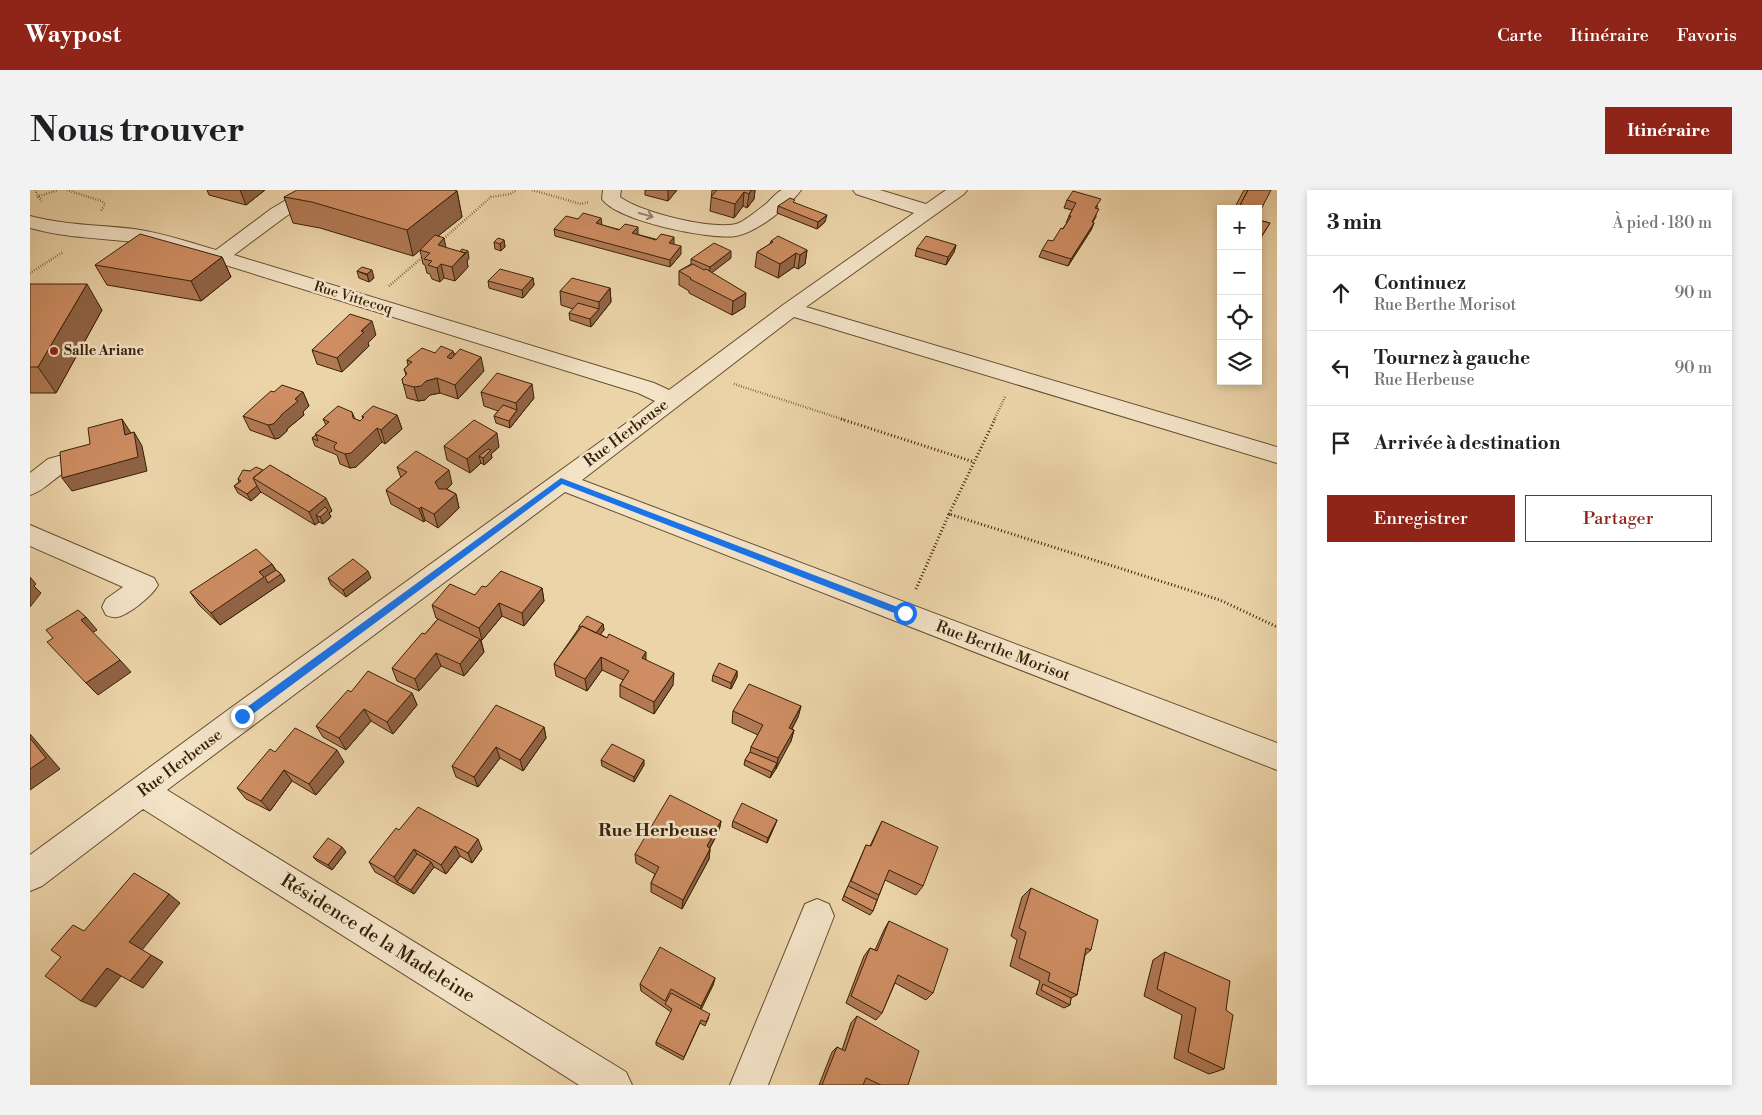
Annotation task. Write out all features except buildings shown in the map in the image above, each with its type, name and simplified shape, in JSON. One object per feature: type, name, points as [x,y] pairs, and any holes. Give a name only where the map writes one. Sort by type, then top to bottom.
[{"type":"street","points":[[218,257],[278,213],[315,190]]},
{"type":"street","points":[[612,190],[611,199],[622,208],[701,230],[720,232],[748,226],[792,190]]},
{"type":"street","points":[[862,190],[928,212]]},
{"type":"street","name":"Rue Herbeuse","points":[[30,875],[561,481],[633,430],[670,399],[790,309],[958,190]]},
{"type":"street","name":"Rue Vittecoq","points":[[30,222],[45,234],[151,238],[167,241],[646,388],[670,399]]},
{"type":"street","points":[[790,309],[1277,455]]},
{"type":"street","points":[[30,486],[56,465],[66,462]]},
{"type":"street","name":"Rue Berthe Morisot","points":[[561,481],[1277,757]]},
{"type":"street","points":[[30,535],[145,585],[114,607]]},
{"type":"street","name":"Résidence de la Madeleine","points":[[142,791],[613,1085]]},
{"type":"street","points":[[748,1085],[818,916]]},
{"type":"path","points":[[38,196],[58,190]]},
{"type":"path","points":[[67,190],[101,201],[104,206],[99,214]]},
{"type":"path","points":[[441,241],[491,197],[510,194],[517,190]]},
{"type":"path","points":[[532,190],[581,204],[591,202]]},
{"type":"path","points":[[30,273],[68,249]]},
{"type":"path","points":[[370,303],[427,253]]},
{"type":"path","points":[[718,363],[737,371],[726,381],[974,462]]},
{"type":"path","points":[[905,613],[1014,376]]},
{"type":"path","points":[[949,514],[1220,600],[1277,627]]},
{"type":"place","name":"Salle Ariane","points":[[54,351]]},
{"type":"district","name":"Rue Herbeuse","points":[[658,830]]},
{"type":"route","points":[[242,716],[561,481],[905,613]]}]
